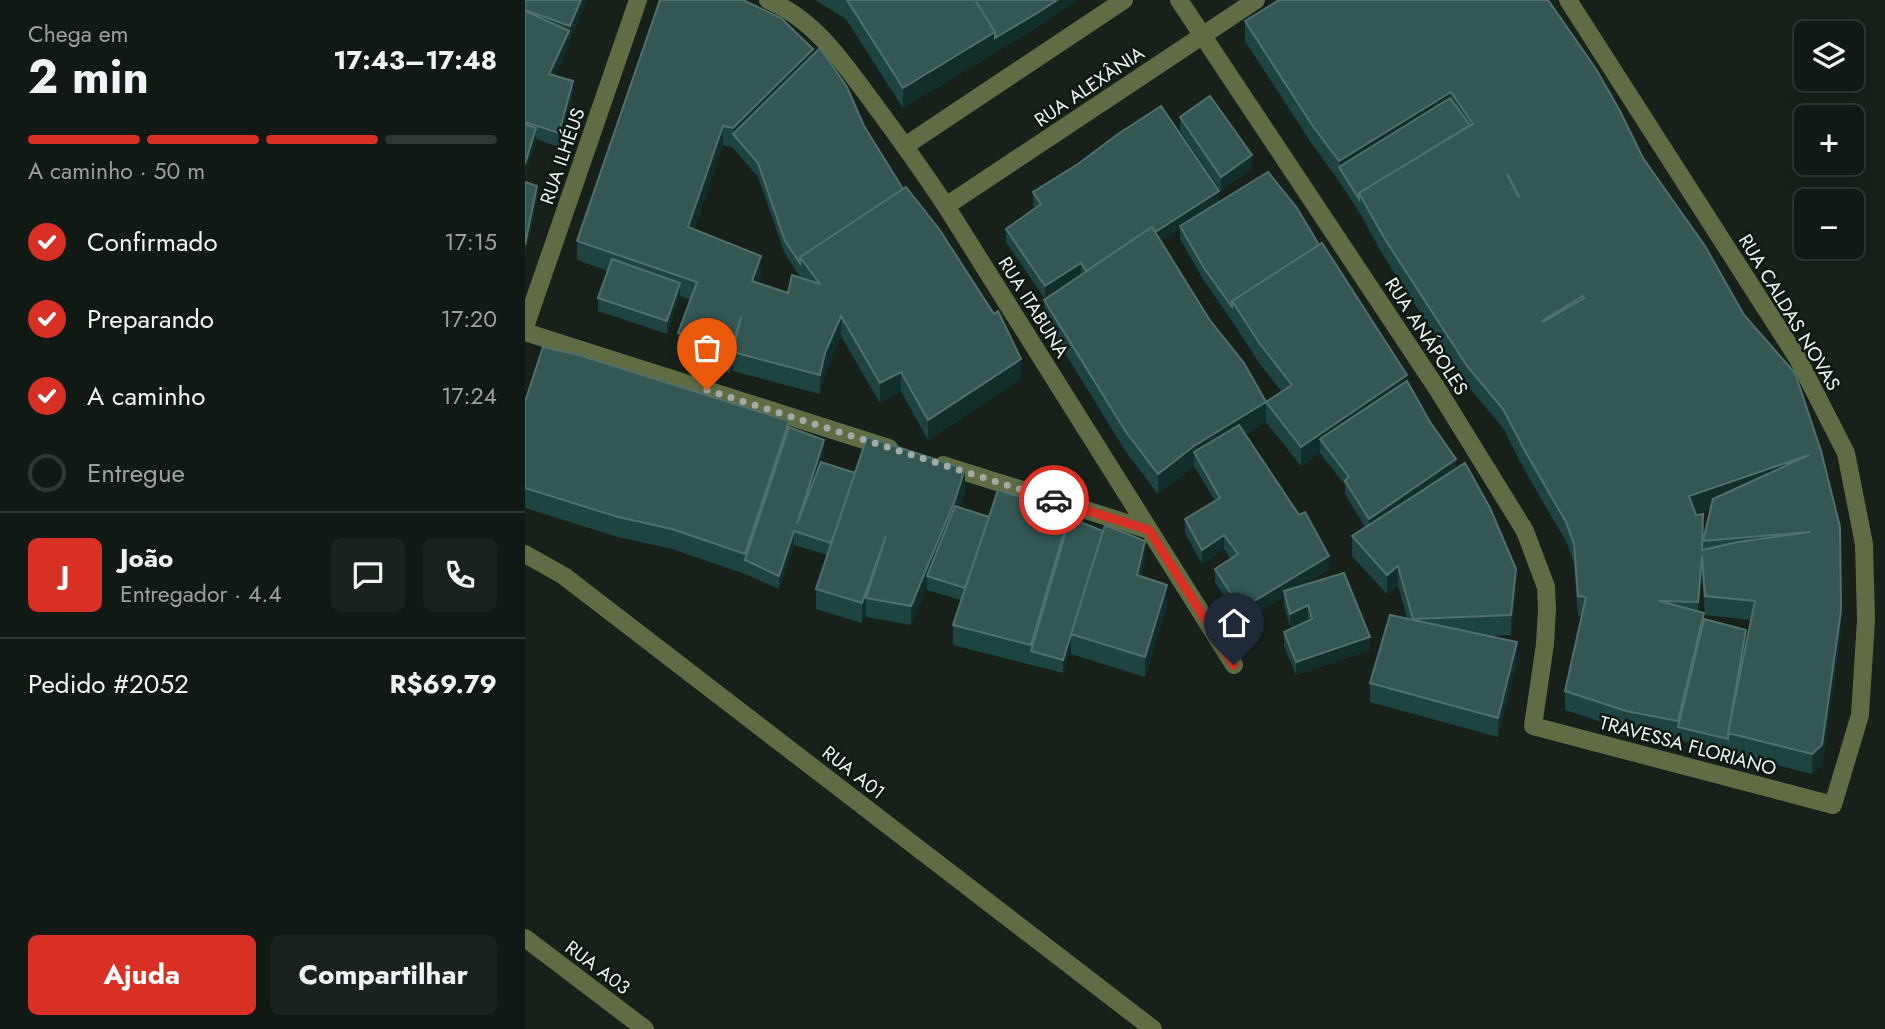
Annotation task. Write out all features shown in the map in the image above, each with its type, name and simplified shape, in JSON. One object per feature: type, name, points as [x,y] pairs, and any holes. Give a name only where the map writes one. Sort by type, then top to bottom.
[{"type":"street","name":"RUA ILHÉUS","points":[[525,329],[638,0]]},
{"type":"street","name":"RUA ITABUNA","points":[[768,0],[815,30],[841,58],[905,146],[946,206],[1234,665]]},
{"type":"street","points":[[905,146],[1124,0]]},
{"type":"street","name":"RUA ANÁPOLES","points":[[1178,0],[1430,379],[1525,531],[1546,587],[1548,609],[1533,726]]},
{"type":"street","name":"RUA ALEXÂNIA","points":[[946,206],[1256,0]]},
{"type":"street","name":"RUA CALDAS NOVAS","points":[[1568,0],[1798,359],[1846,453],[1864,544],[1866,620],[1860,715],[1833,804]]},
{"type":"street","points":[[525,329],[1149,530]]},
{"type":"street","name":"RUA A01","points":[[525,554],[564,576],[1153,1029]]},
{"type":"street","name":"TRAVESSA FLORIANO","points":[[1533,726],[1833,804]]},
{"type":"street","name":"RUA A03","points":[[525,938],[645,1029]]},
{"type":"building","points":[[525,0],[581,0],[570,26],[525,10]]},
{"type":"building","points":[[660,0],[743,0],[781,18],[813,49],[733,128],[723,126],[688,227],[761,256],[752,281],[788,293],[792,275],[820,284],[800,257],[906,187],[939,229],[994,314],[998,311],[1021,359],[928,420],[901,372],[880,383],[841,316],[825,353],[820,375],[733,352],[741,317],[730,353],[678,333],[697,282],[577,241]]},
{"type":"building","points":[[847,0],[975,0],[995,32],[903,88]]},
{"type":"building","points":[[975,0],[1057,0],[995,38],[995,32]]},
{"type":"building","points":[[1279,0],[1548,0],[1596,69],[1643,158],[1705,246],[1744,315],[1795,373],[1821,451],[1840,527],[1841,611],[1822,745],[1812,754],[1728,733],[1755,601],[1705,596],[1702,556],[1698,602],[1659,601],[1704,613],[1678,721],[1626,711],[1565,691],[1586,597],[1578,596],[1574,544],[1566,522],[1503,409],[1467,366],[1383,236],[1359,193],[1473,124],[1451,92],[1339,161],[1312,125],[1245,21]],"holes":[[[1583,296],[1584,298],[1542,321]],[[1809,455],[1713,499],[1703,541],[1810,532],[1702,550],[1703,514],[1696,515],[1689,496]]]},
{"type":"building","points":[[525,11],[569,31],[549,74],[573,81],[559,133],[525,122]]},
{"type":"building","points":[[820,48],[847,87],[864,126],[903,189],[800,257],[800,263],[785,241],[758,163],[733,134]]},
{"type":"building","points":[[1210,96],[1252,155],[1221,177],[1180,117]]},
{"type":"building","points":[[1450,98],[1470,125],[1359,193],[1359,199],[1339,167]]},
{"type":"building","points":[[1161,106],[1219,191],[1155,232],[1152,227],[1086,271],[1081,263],[1045,286],[1006,229],[1041,204],[1033,192]]},
{"type":"building","points":[[525,124],[536,128],[525,164]]},
{"type":"building","points":[[1268,172],[1297,208],[1319,245],[1232,301],[1232,307],[1204,268],[1180,226]]},
{"type":"building","points":[[525,182],[537,186],[525,245]]},
{"type":"building","points":[[1152,227],[1209,319],[1244,363],[1266,402],[1194,446],[1158,474],[1126,432],[1044,300]]},
{"type":"building","points":[[1322,243],[1407,375],[1301,447],[1266,402],[1292,385],[1260,344],[1232,301]]},
{"type":"building","points":[[612,259],[680,283],[667,321],[598,298]]},
{"type":"building","points":[[543,347],[579,355],[789,421],[745,554],[672,529],[618,517],[525,488],[525,402]]},
{"type":"building","points":[[1407,381],[1430,422],[1456,459],[1369,519],[1345,481],[1349,477],[1320,439]]},
{"type":"building","points":[[1239,425],[1299,515],[1305,512],[1329,556],[1241,609],[1215,569],[1238,554],[1224,535],[1202,550],[1185,519],[1220,498],[1194,452]]},
{"type":"building","points":[[789,427],[824,440],[797,524],[821,462],[855,473],[831,543],[794,531],[779,576],[745,560]]},
{"type":"building","points":[[867,437],[965,469],[911,606],[866,598],[886,536],[862,603],[816,589]]},
{"type":"building","points":[[1465,463],[1490,508],[1516,569],[1511,615],[1413,619],[1398,566],[1387,575],[1352,536]]},
{"type":"building","points":[[998,490],[1070,512],[1031,645],[953,625]]},
{"type":"building","points":[[955,506],[989,517],[965,588],[927,576]]},
{"type":"building","points":[[1070,518],[1103,531],[1063,660],[1031,651]]},
{"type":"building","points":[[1105,525],[1145,541],[1137,575],[1167,585],[1145,657],[1071,634]]},
{"type":"building","points":[[1344,573],[1370,637],[1296,662],[1284,632],[1312,619],[1308,605],[1290,614],[1284,591]]},
{"type":"building","points":[[1390,615],[1517,642],[1498,718],[1370,683]]},
{"type":"building","points":[[1704,619],[1746,630],[1728,739],[1678,727]]},
{"type":"way so far","points":[[707,390],[1054,500]]},
{"type":"route","points":[[1054,500],[1149,530],[1234,665]]}]
